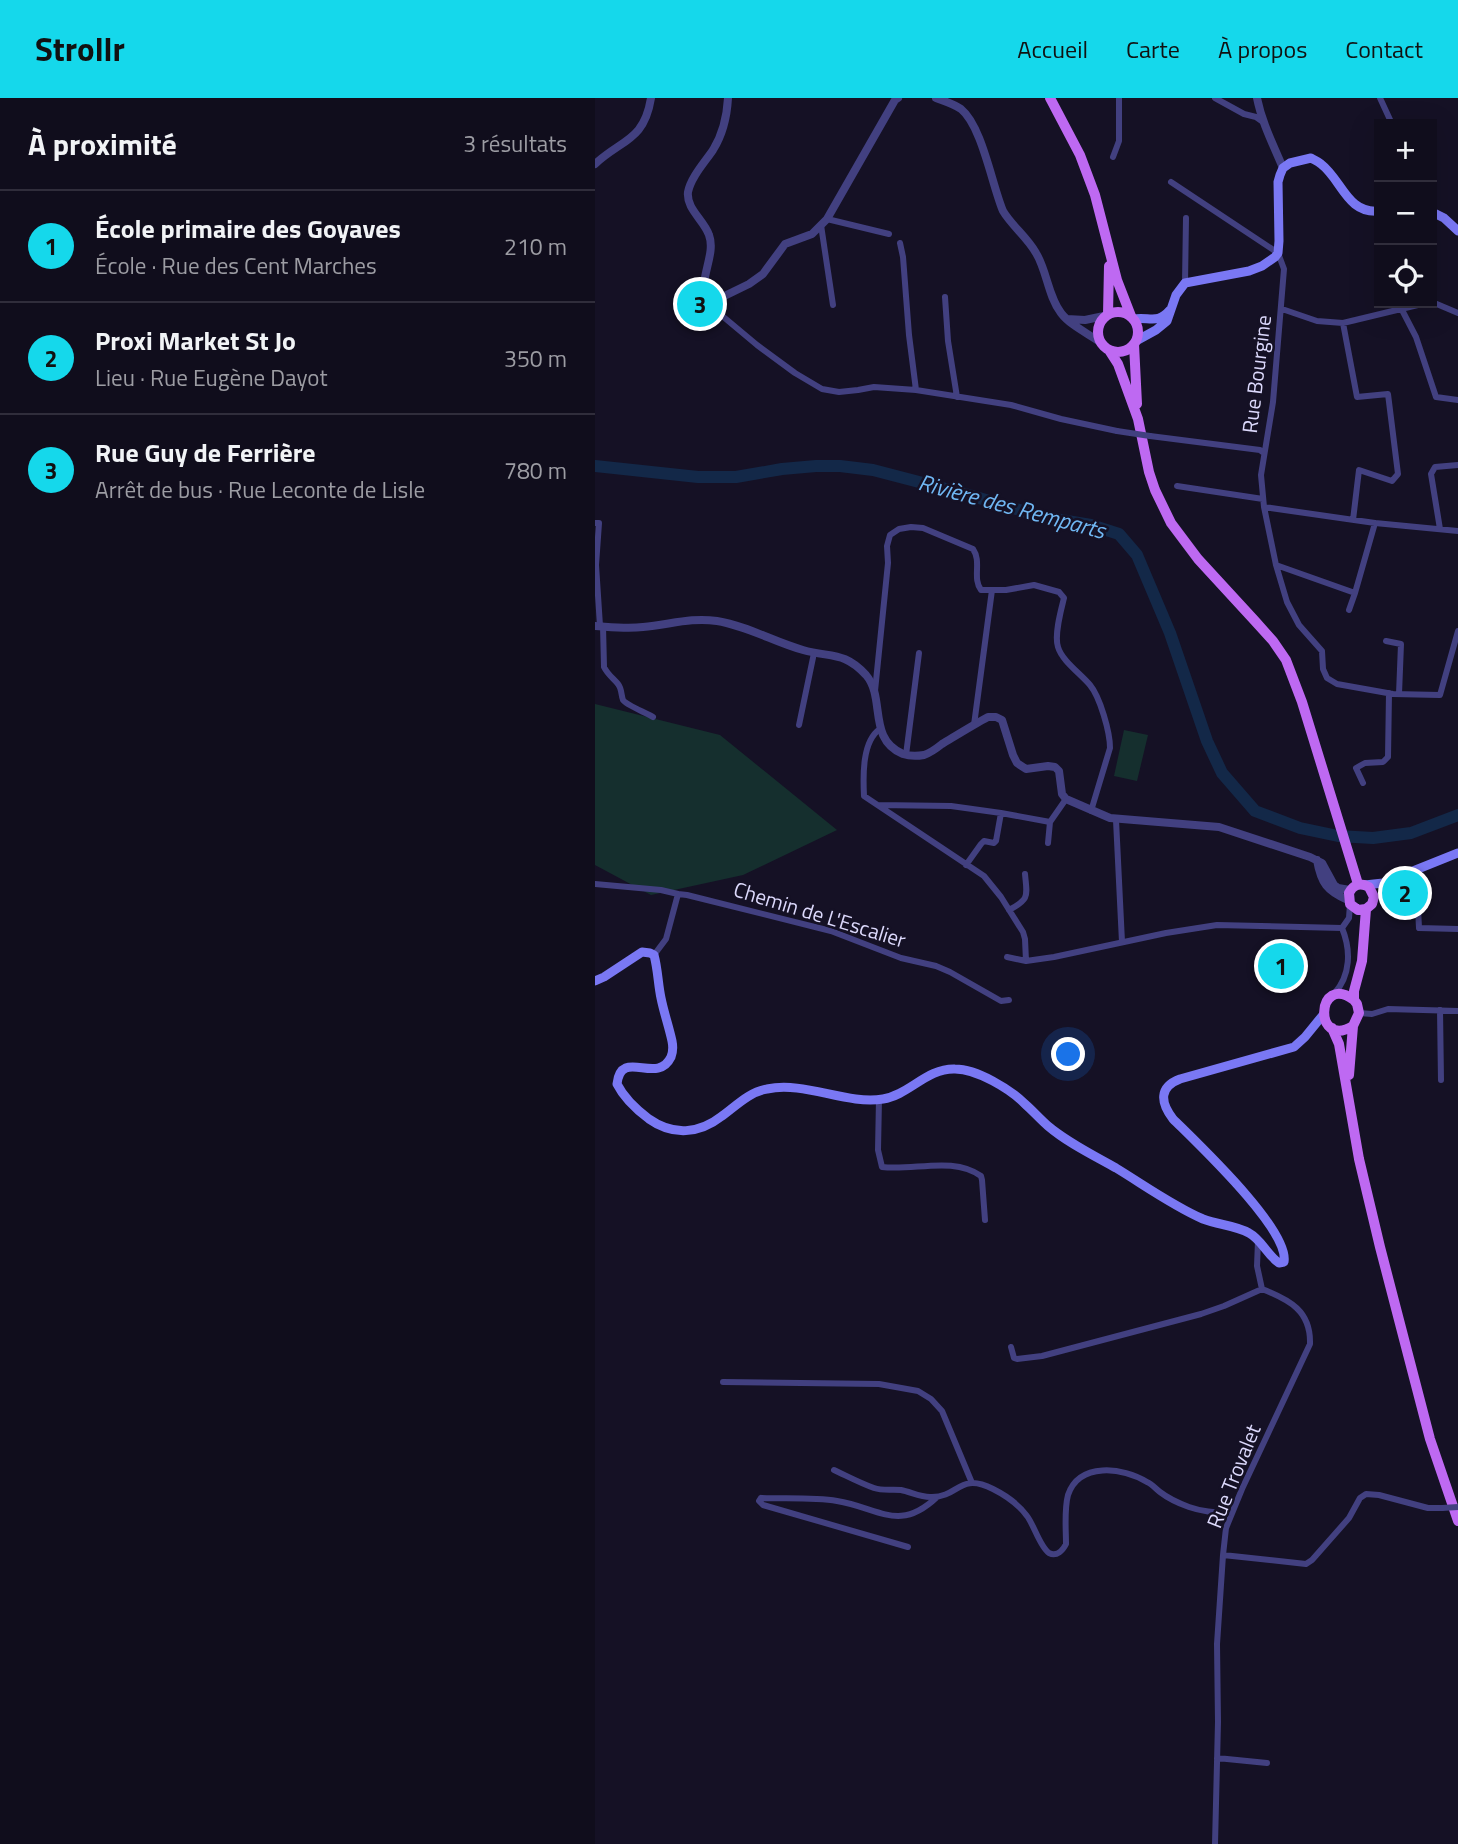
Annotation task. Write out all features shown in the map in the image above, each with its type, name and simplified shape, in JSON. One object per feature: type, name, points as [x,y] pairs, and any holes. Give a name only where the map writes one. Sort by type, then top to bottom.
[{"type":"main road","points":[[1050,98],[1080,155],[1095,195],[1117,280],[1138,329],[1135,342],[1137,419]]},
{"type":"main road","points":[[1109,351],[1125,351],[1167,321],[1178,290],[1185,283],[1249,271],[1278,253],[1278,182],[1283,168],[1298,160],[1311,158],[1322,164],[1355,205],[1364,211],[1374,211]]},
{"type":"main road","points":[[1437,214],[1458,231]]},
{"type":"main road","points":[[1108,244],[1109,284],[1106,315],[1097,328],[1100,342],[1118,364],[1137,419],[1155,489],[1171,523],[1198,559],[1273,641],[1286,660],[1302,702],[1352,863],[1356,897],[1364,924],[1354,1000],[1359,1013],[1353,1026],[1349,1065],[1350,1103]]},
{"type":"main road","points":[[1106,315],[1121,312],[1132,317],[1157,320],[1171,309]]},
{"type":"main road","points":[[1356,897],[1382,883],[1458,853]]},
{"type":"main road","points":[[1356,897],[1372,904],[1382,883]]},
{"type":"main road","points":[[1356,897],[1371,890],[1374,897]]},
{"type":"main road","points":[[595,981],[636,954],[642,952],[654,955],[661,1000],[672,1043],[671,1058],[660,1068],[624,1068],[620,1071],[617,1084],[621,1093],[629,1100],[660,1126],[672,1131],[687,1132],[703,1127],[720,1118],[750,1095],[769,1088],[795,1088],[879,1100],[899,1094],[935,1072],[958,1069],[972,1072],[1010,1091],[1058,1134],[1177,1205],[1204,1219],[1248,1233],[1279,1263],[1284,1262],[1284,1252],[1257,1205],[1167,1111],[1164,1105],[1165,1091],[1169,1085],[1180,1079],[1288,1049],[1305,1037],[1331,1027],[1343,1030],[1353,1026]]},
{"type":"main road","points":[[1305,1037],[1323,1015],[1325,1004],[1356,980]]},
{"type":"main road","points":[[1334,995],[1343,994],[1354,1000]]},
{"type":"main road","points":[[1323,1015],[1339,1044],[1359,1159],[1380,1247],[1430,1439],[1458,1521]]},
{"type":"street","points":[[595,164],[638,131],[649,112],[651,98]]},
{"type":"street","points":[[728,98],[722,132],[688,190],[690,205],[710,236],[704,298],[795,373],[822,389],[839,391],[874,387],[916,390],[1011,405],[1118,431],[1260,450],[1264,453]]},
{"type":"street","points":[[936,98],[960,108],[969,120],[983,150],[1003,211],[1037,254],[1059,311],[1100,342]]},
{"type":"street","points":[[1113,157],[1119,141],[1119,98]]},
{"type":"street","points":[[1215,98],[1263,122]]},
{"type":"street","points":[[1257,98],[1263,122],[1283,168]]},
{"type":"street","points":[[1380,98],[1390,119]]},
{"type":"street","points":[[708,304],[749,284],[763,274],[785,244],[812,234],[824,222],[896,99]]},
{"type":"street","points":[[1171,182],[1278,253]]},
{"type":"street","points":[[1185,283],[1186,218]]},
{"type":"street","points":[[824,222],[889,234]]},
{"type":"street","points":[[824,222],[833,305]]},
{"type":"street","points":[[900,243],[916,390]]},
{"type":"street","name":"Rue Bourgine","points":[[1278,253],[1284,269],[1282,309],[1273,401],[1261,475],[1263,503],[1287,602],[1299,625],[1322,651],[1323,669],[1327,678],[1337,684],[1389,693],[1440,695],[1458,631]]},
{"type":"street","points":[[945,297],[948,341],[957,397]]},
{"type":"street","points":[[1437,304],[1458,313]]},
{"type":"street","points":[[1282,309],[1317,321],[1343,323],[1401,308],[1416,337],[1436,397],[1458,400]]},
{"type":"street","points":[[1067,319],[1085,320],[1106,315]]},
{"type":"street","points":[[1343,323],[1357,397],[1388,394],[1398,474],[1392,481],[1359,470],[1353,520]]},
{"type":"street","points":[[1440,529],[1431,474],[1435,467],[1458,465]]},
{"type":"street","points":[[1177,485],[1353,520],[1458,531]]},
{"type":"street","points":[[595,523],[599,523],[596,565],[604,667],[621,686],[626,704],[653,717]]},
{"type":"street","points":[[1349,610],[1374,523]]},
{"type":"street","points":[[874,692],[888,563],[887,545],[890,535],[899,529],[923,528],[970,547],[976,552],[978,585],[981,590],[1006,590],[1034,584],[1059,592],[1063,598],[1058,647],[1090,685],[1099,704],[1110,743],[1090,811]]},
{"type":"street","points":[[1276,565],[1355,593]]},
{"type":"street","points":[[974,725],[992,590]]},
{"type":"street","points":[[599,626],[643,627],[669,622],[717,621],[762,634],[790,646],[852,661],[868,678],[874,692],[880,729],[884,737],[894,748],[906,755],[926,755],[988,717],[996,717],[1002,720],[1017,763],[1026,769],[1048,765],[1055,768],[1059,771],[1062,794],[1066,799],[1090,811],[1117,820],[1219,827],[1317,860],[1325,867],[1334,885],[1356,897],[1349,918],[1342,928]]},
{"type":"street","points":[[1386,641],[1401,644],[1399,694]]},
{"type":"street","points":[[799,725],[814,653]]},
{"type":"street","points":[[906,755],[919,653]]},
{"type":"street","points":[[1363,783],[1356,768],[1365,763],[1383,762],[1388,757],[1389,693]]},
{"type":"street","points":[[880,729],[869,740],[863,777],[864,796],[992,884],[1023,932],[1026,961]]},
{"type":"street","points":[[1048,843],[1050,822],[1066,799]]},
{"type":"street","points":[[876,805],[951,806],[1050,822]]},
{"type":"street","points":[[966,865],[981,844],[985,841],[996,841],[1001,813]]},
{"type":"street","points":[[1117,820],[1122,942]]},
{"type":"street","points":[[1416,869],[1419,928],[1458,929]]},
{"type":"street","points":[[1009,910],[1026,899],[1025,874]]},
{"type":"street","name":"Chemin de L'Escalier","points":[[595,884],[661,890],[711,899],[831,932],[901,958],[943,969],[1001,1000],[1009,1000]]},
{"type":"street","points":[[654,955],[666,939],[678,894]]},
{"type":"street","points":[[1007,957],[1026,961],[1054,957],[1178,930],[1217,925],[1342,928]]},
{"type":"street","points":[[1334,995],[1347,971],[1348,942],[1342,928]]},
{"type":"street","points":[[1359,1013],[1372,1014],[1388,1009],[1458,1012]]},
{"type":"street","points":[[1440,1010],[1441,1080]]},
{"type":"street","points":[[879,1100],[878,1150],[882,1167],[955,1166],[975,1172],[982,1180],[985,1220]]},
{"type":"street","points":[[1010,1347],[1017,1359],[1042,1356],[1224,1306],[1262,1289],[1257,1266],[1258,1240]]},
{"type":"street","name":"Rue Trovalet","points":[[1215,1844],[1217,1644],[1226,1528],[1310,1344],[1311,1334],[1303,1312],[1289,1301],[1262,1289]]},
{"type":"street","points":[[723,1382],[879,1384],[918,1391],[931,1399],[942,1411],[972,1482]]},
{"type":"street","points":[[834,1470],[875,1488],[937,1497]]},
{"type":"street","points":[[908,1546],[763,1505],[759,1501],[761,1498],[837,1501],[891,1517],[905,1517],[962,1484],[978,1483],[1012,1501],[1027,1515],[1043,1546],[1049,1553],[1056,1554],[1062,1551],[1066,1544],[1067,1498],[1073,1484],[1083,1475],[1097,1471],[1116,1471],[1136,1476],[1150,1483],[1169,1499],[1191,1508],[1211,1513],[1232,1513]]},
{"type":"street","points":[[1223,1555],[1306,1564],[1349,1518],[1366,1494],[1379,1494],[1428,1508],[1458,1507]]},
{"type":"street","points":[[1217,1758],[1267,1763]]},
{"type":"green space","points":[[595,704],[720,735],[837,830],[743,875],[651,895],[595,865]]},
{"type":"green space","points":[[1124,730],[1148,735],[1137,781],[1114,776]]},
{"type":"waterway","name":"Rivière des Remparts","points":[[595,466],[698,477],[736,477],[816,466],[873,470],[1043,517],[1091,525],[1119,534],[1137,555],[1170,633],[1207,741],[1222,773],[1255,811],[1300,828],[1338,836],[1373,838],[1411,833],[1458,815]]},
{"type":"place","name":"Rue Guy de Ferrière","points":[[700,304]]},
{"type":"place","name":"Proxi Market St Jo","points":[[1405,893]]},
{"type":"place","name":"École primaire des Goyaves","points":[[1281,966]]}]
